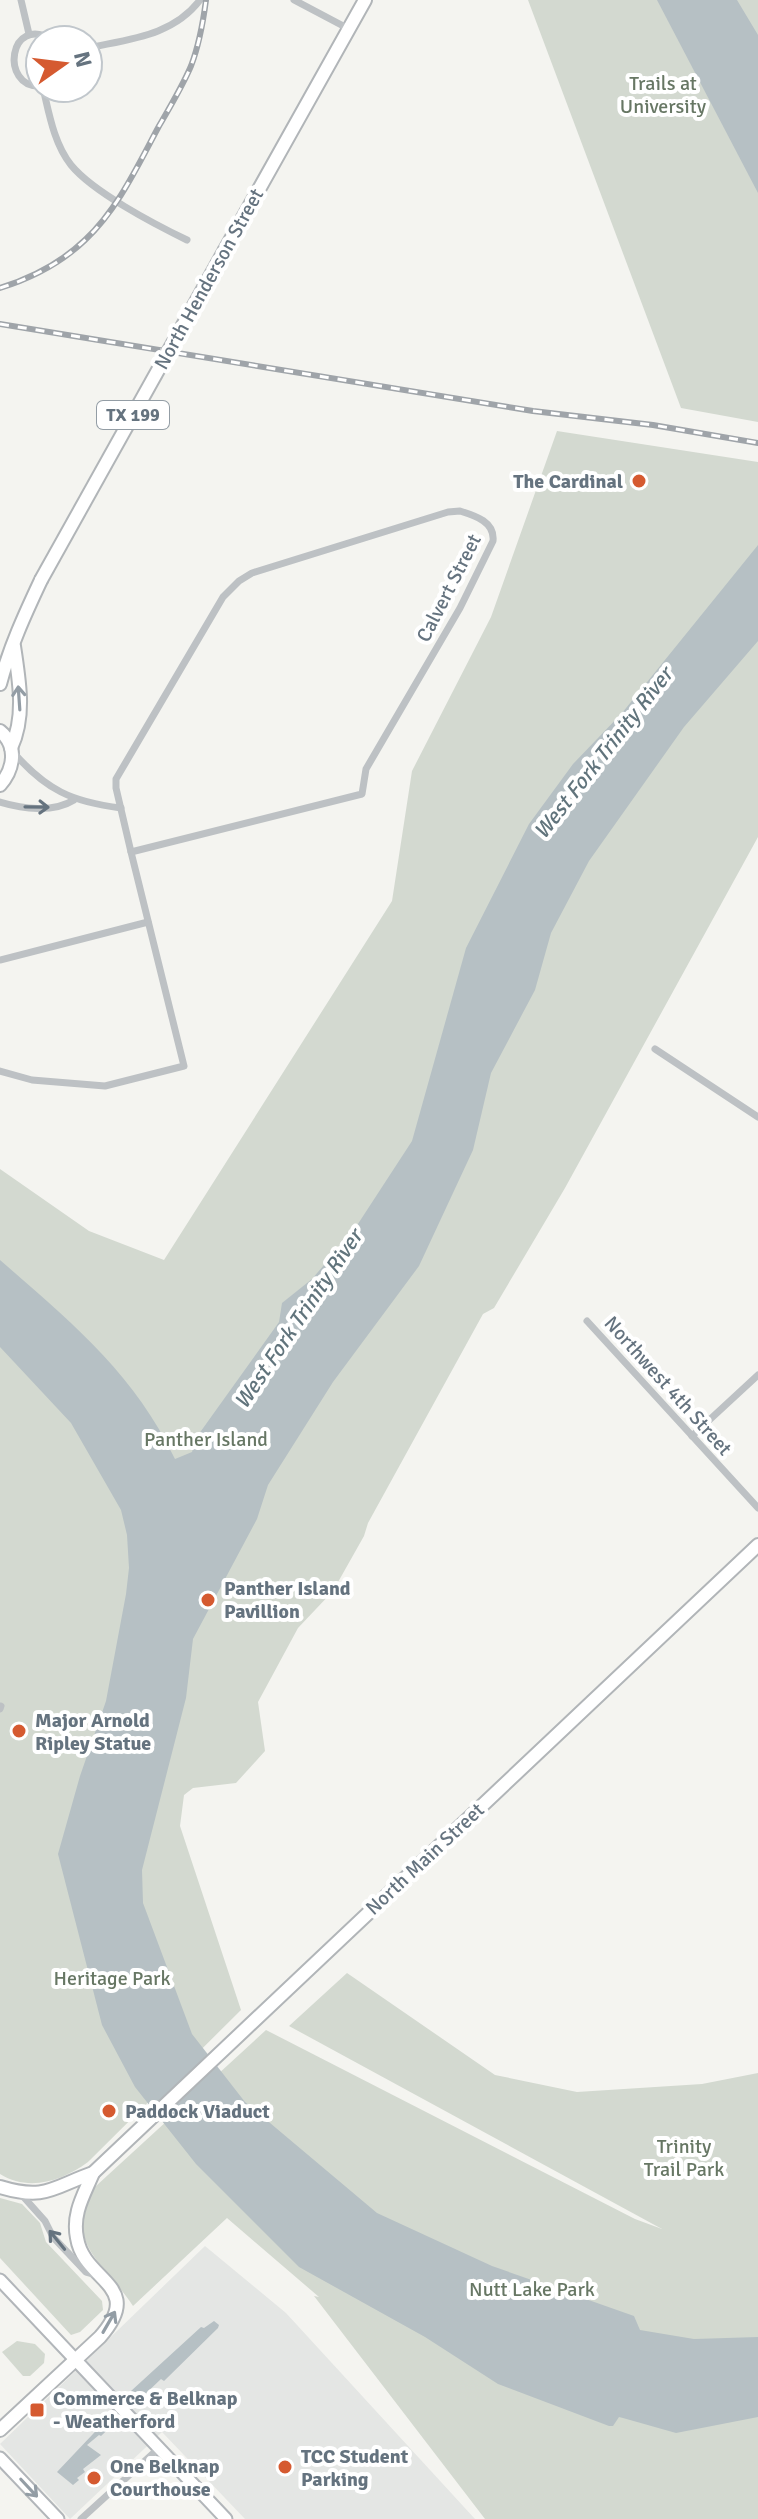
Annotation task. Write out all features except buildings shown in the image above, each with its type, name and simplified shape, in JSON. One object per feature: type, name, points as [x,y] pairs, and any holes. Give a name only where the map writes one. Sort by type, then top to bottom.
[{"type":"main road","name":"North Henderson Street","points":[[0,684],[6,659],[41,580],[365,0]]},
{"type":"main road","name":"North Henderson Street","points":[[0,785],[12,764],[21,711],[14,646]]},
{"type":"main road","points":[[0,731],[12,750]]},
{"type":"main road","name":"North Main Street","points":[[94,2172],[758,1545]]},
{"type":"main road","points":[[0,2187],[20,2192],[52,2191],[94,2172]]},
{"type":"main road","points":[[0,2430],[108,2328],[116,2310],[115,2291],[85,2257],[77,2239],[77,2209],[94,2172]]},
{"type":"main road","points":[[0,2280],[226,2519]]},
{"type":"main road","points":[[0,2458],[58,2519]]},
{"type":"street","points":[[21,0],[27,24]]},
{"type":"street","points":[[104,44],[161,32],[181,20],[198,0]]},
{"type":"street","points":[[294,0],[349,29]]},
{"type":"street","points":[[24,38],[15,44],[10,60],[11,69],[24,83]]},
{"type":"street","points":[[47,104],[55,135],[71,165],[129,208],[187,240]]},
{"type":"street","name":"Calvert Street","points":[[0,1071],[32,1080],[105,1086],[184,1066],[131,852],[116,779],[223,597],[245,577],[455,511],[485,521],[493,530],[493,541],[460,608],[366,769],[362,794],[131,852]]},
{"type":"street","points":[[12,750],[38,779],[74,800],[121,808]]},
{"type":"street","points":[[0,802],[18,807],[50,808],[74,800]]},
{"type":"street","points":[[0,960],[148,922]]},
{"type":"street","points":[[655,1049],[758,1117]]},
{"type":"street","name":"Northwest 4th Street","points":[[587,1321],[758,1508]]},
{"type":"street","points":[[692,1436],[758,1375]]},
{"type":"street","points":[[20,2192],[45,2221],[53,2237],[86,2272],[103,2277]]},
{"type":"street","points":[[81,2519],[159,2448]]},
{"type":"shaded area","points":[[205,2246],[286,2313],[475,2519],[245,2519],[162,2432],[70,2519],[0,2444]]},
{"type":"green space","name":"Trails at University","points":[[528,0],[758,0],[758,422],[681,408]]},
{"type":"green space","name":"Panther Island","points":[[557,431],[758,462],[758,837],[565,1188],[494,1308],[483,1314],[333,1591],[298,1628],[258,1702],[265,1751],[236,1783],[193,1788],[184,1795],[180,1826],[241,2010],[88,2162],[45,2182],[11,2179],[0,2174],[0,1169],[89,1231],[164,1260],[392,901],[412,771],[491,617]]},
{"type":"green space","points":[[347,1973],[495,2075],[577,2092],[702,2084],[758,2073],[758,2519],[485,2519],[314,2296],[319,2297],[227,2218],[133,2306],[90,2251],[82,2222],[86,2205],[96,2186],[266,2030],[635,2219],[662,2229],[289,2026]]},
{"type":"green space","points":[[0,2198],[22,2204],[40,2223],[46,2242],[102,2301],[103,2310],[80,2332],[71,2335],[0,2258]]},
{"type":"green space","points":[[17,2341],[35,2344],[45,2354],[44,2363],[30,2376],[23,2376],[2,2352]]},
{"type":"water","points":[[657,0],[737,0],[758,35],[758,193]]},
{"type":"water","name":"West Fork Trinity River","points":[[758,545],[758,641],[684,727],[589,861],[551,933],[535,990],[491,1073],[473,1150],[419,1266],[333,1382],[268,1485],[257,1519],[193,1639],[186,1698],[142,1870],[143,1903],[192,2034],[245,2102],[377,2213],[492,2266],[634,2316],[640,2330],[694,2339],[758,2337],[758,2417],[676,2433],[619,2417],[613,2426],[609,2426],[498,2384],[425,2337],[299,2267],[196,2164],[135,2087],[102,2025],[58,1854],[106,1701],[126,1594],[129,1568],[127,1535],[121,1510],[71,1423],[0,1347],[0,1260],[75,1327],[120,1374],[140,1400],[175,1459],[192,1452],[196,1438],[279,1322],[282,1303],[312,1279],[354,1230],[412,1141],[466,948],[529,824],[573,764],[622,713]]},
{"type":"water","points":[[214,2321],[218,2328],[164,2381],[161,2379],[101,2436],[87,2445],[101,2455],[83,2469],[85,2472],[77,2478],[79,2480],[73,2485],[57,2472],[110,2416],[119,2402],[201,2327]]},
{"type":"railway","points":[[0,288],[56,263],[85,240],[108,215],[187,74],[194,58],[206,0]]},
{"type":"railway","points":[[0,324],[533,411],[653,425],[758,443]]},
{"type":"place","name":"The Cardinal","points":[[639,481]]},
{"type":"place","name":"Panther Island Pavillion","points":[[208,1600]]},
{"type":"place","name":"Major Arnold Ripley Statue","points":[[19,1731]]},
{"type":"place","name":"Paddock Viaduct","points":[[109,2111]]},
{"type":"place","name":"Commerce & Belknap - Weatherford","points":[[37,2410]]},
{"type":"place","name":"TCC Student Parking","points":[[285,2467]]},
{"type":"place","name":"One Belknap Courthouse","points":[[94,2478]]},
{"type":"park label","name":"Heritage Park","points":[[112,1978]]},
{"type":"park label","name":"Trinity Trail Park","points":[[684,2158]]},
{"type":"park label","name":"Nutt Lake Park","points":[[532,2289]]}]
